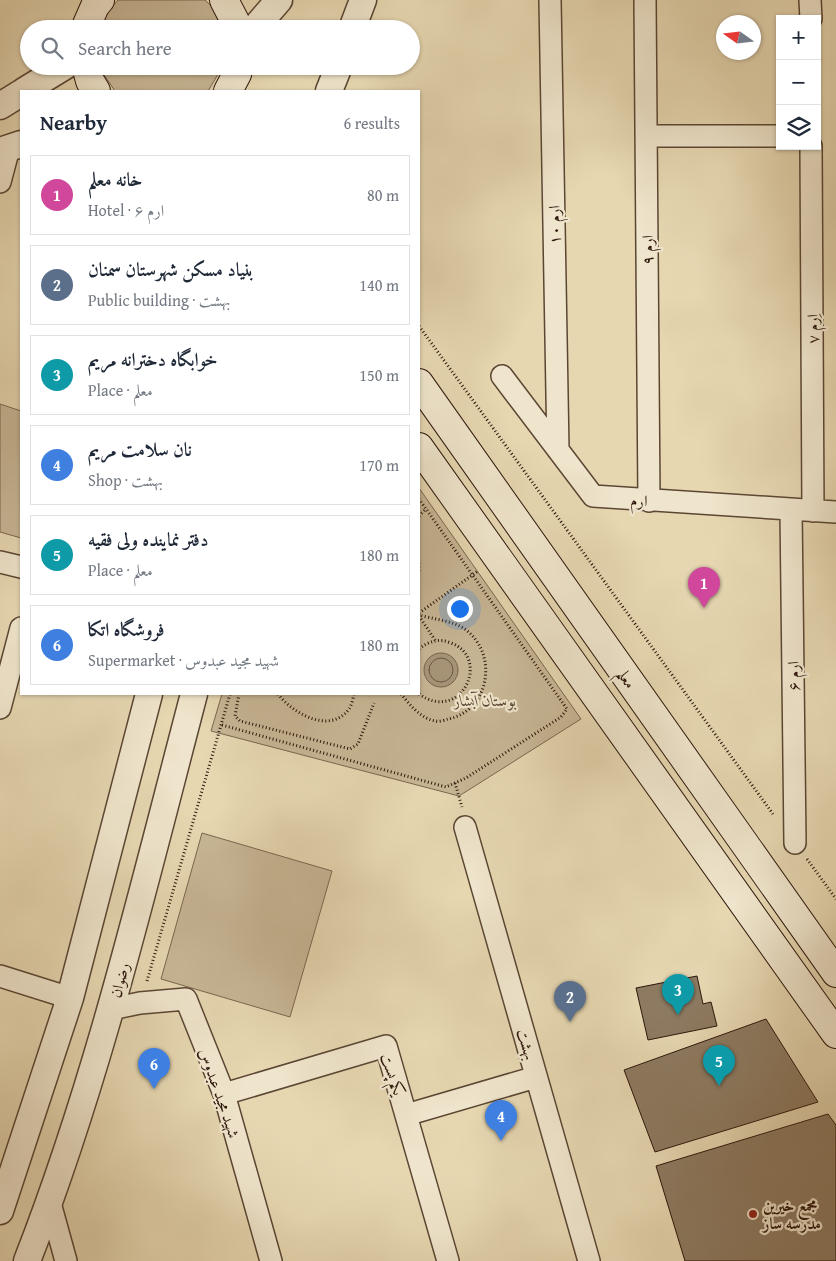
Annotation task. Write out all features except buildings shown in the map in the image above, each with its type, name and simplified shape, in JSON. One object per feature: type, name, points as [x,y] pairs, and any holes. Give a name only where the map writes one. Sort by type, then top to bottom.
[{"type":"main road","points":[[83,0],[84,20]]},
{"type":"main road","points":[[90,20],[100,0]]},
{"type":"main road","points":[[224,0],[234,20]]},
{"type":"main road","points":[[88,75],[95,90]]},
{"type":"main road","name":"معلم","points":[[420,384],[836,973]]},
{"type":"main road","points":[[420,448],[836,1034]]},
{"type":"street","points":[[262,20],[279,0]]},
{"type":"street","points":[[355,20],[363,0]]},
{"type":"street","name":"ارم ۱۰","points":[[550,0],[558,450]]},
{"type":"street","name":"ارم ۹","points":[[645,0],[649,501]]},
{"type":"street","points":[[810,0],[810,15]]},
{"type":"street","points":[[26,90],[50,75]]},
{"type":"street","points":[[329,90],[335,75]]},
{"type":"street","points":[[0,106],[20,94]]},
{"type":"street","points":[[646,136],[776,136]]},
{"type":"street","points":[[0,182],[10,148]]},
{"type":"street","name":"اِرم ۷","points":[[811,150],[813,511]]},
{"type":"street","name":"ارم","points":[[502,376],[593,496],[836,512]]},
{"type":"street","name":"ارم ۶","points":[[791,509],[795,844]]},
{"type":"street","points":[[0,562],[20,567]]},
{"type":"street","points":[[0,708],[5,670],[20,631]]},
{"type":"street","points":[[0,1211],[70,998],[149,695]]},
{"type":"street","name":"رضوان","points":[[27,1261],[50,1203],[111,1009],[194,695]]},
{"type":"street","name":"بهشت","points":[[466,827],[589,1261]]},
{"type":"street","points":[[0,976],[70,998]]},
{"type":"street","name":"شهید مجید عبدوس","points":[[111,1009],[140,1003],[186,999],[224,1094],[271,1261]]},
{"type":"street","name":"یکم پست","points":[[224,1094],[386,1046],[448,1261]]},
{"type":"street","points":[[406,1115],[536,1077]]},
{"type":"street","points":[[50,1203],[66,1261]]},
{"type":"path","points":[[420,327],[836,899]]},
{"type":"path","points":[[222,725],[446,787],[466,778],[561,717],[567,709],[420,500]]},
{"type":"path","points":[[420,515],[426,509]]},
{"type":"path","points":[[420,614],[496,556]]},
{"type":"path","points":[[402,695],[414,711],[436,721],[461,717],[474,704],[485,682],[487,660],[479,642],[464,628],[420,615]]},
{"type":"path","points":[[420,617],[435,640]]},
{"type":"path","points":[[420,648],[435,640],[454,643],[468,658],[470,678],[458,696],[449,701],[433,701],[420,695]]},
{"type":"path","points":[[140,1003],[230,695]]},
{"type":"path","points":[[239,695],[235,716],[240,721],[350,749],[358,744],[374,703]]},
{"type":"path","points":[[279,695],[286,704],[305,717],[325,721],[338,718],[349,709],[354,695]]},
{"type":"green space","points":[[118,0],[205,0],[214,9],[220,20],[104,20],[107,13]]},
{"type":"green space","points":[[104,75],[218,75],[209,90],[114,90]]},
{"type":"green space","points":[[0,404],[20,411],[20,538],[0,532]]},
{"type":"green space","name":"بوستان آبشار","points":[[420,489],[581,719],[459,796],[211,731],[222,695],[420,695]]},
{"type":"green space","points":[[202,833],[332,871],[290,1017],[161,979]]},
{"type":"water","points":[[441,653],[448,654],[453,658],[457,663],[457,677],[453,682],[448,686],[441,687],[434,686],[429,682],[425,677],[424,670],[425,663],[429,658],[434,654]]},
{"type":"place","name":"خانه معلم","points":[[704,608]]},
{"type":"place","name":"خوابگاه دخترانه مریم","points":[[678,1015]]},
{"type":"place","name":"بنیاد مسکن شهرستان سمنان","points":[[570,1022]]},
{"type":"place","name":"دفتر نماینده ولی فقیه","points":[[719,1086]]},
{"type":"place","name":"فروشگاه اتکا","points":[[154,1089]]},
{"type":"place","name":"نان سلامت مریم","points":[[501,1141]]},
{"type":"place","name":"مجمع خیرین مدرسه ساز","points":[[753,1214]]}]
